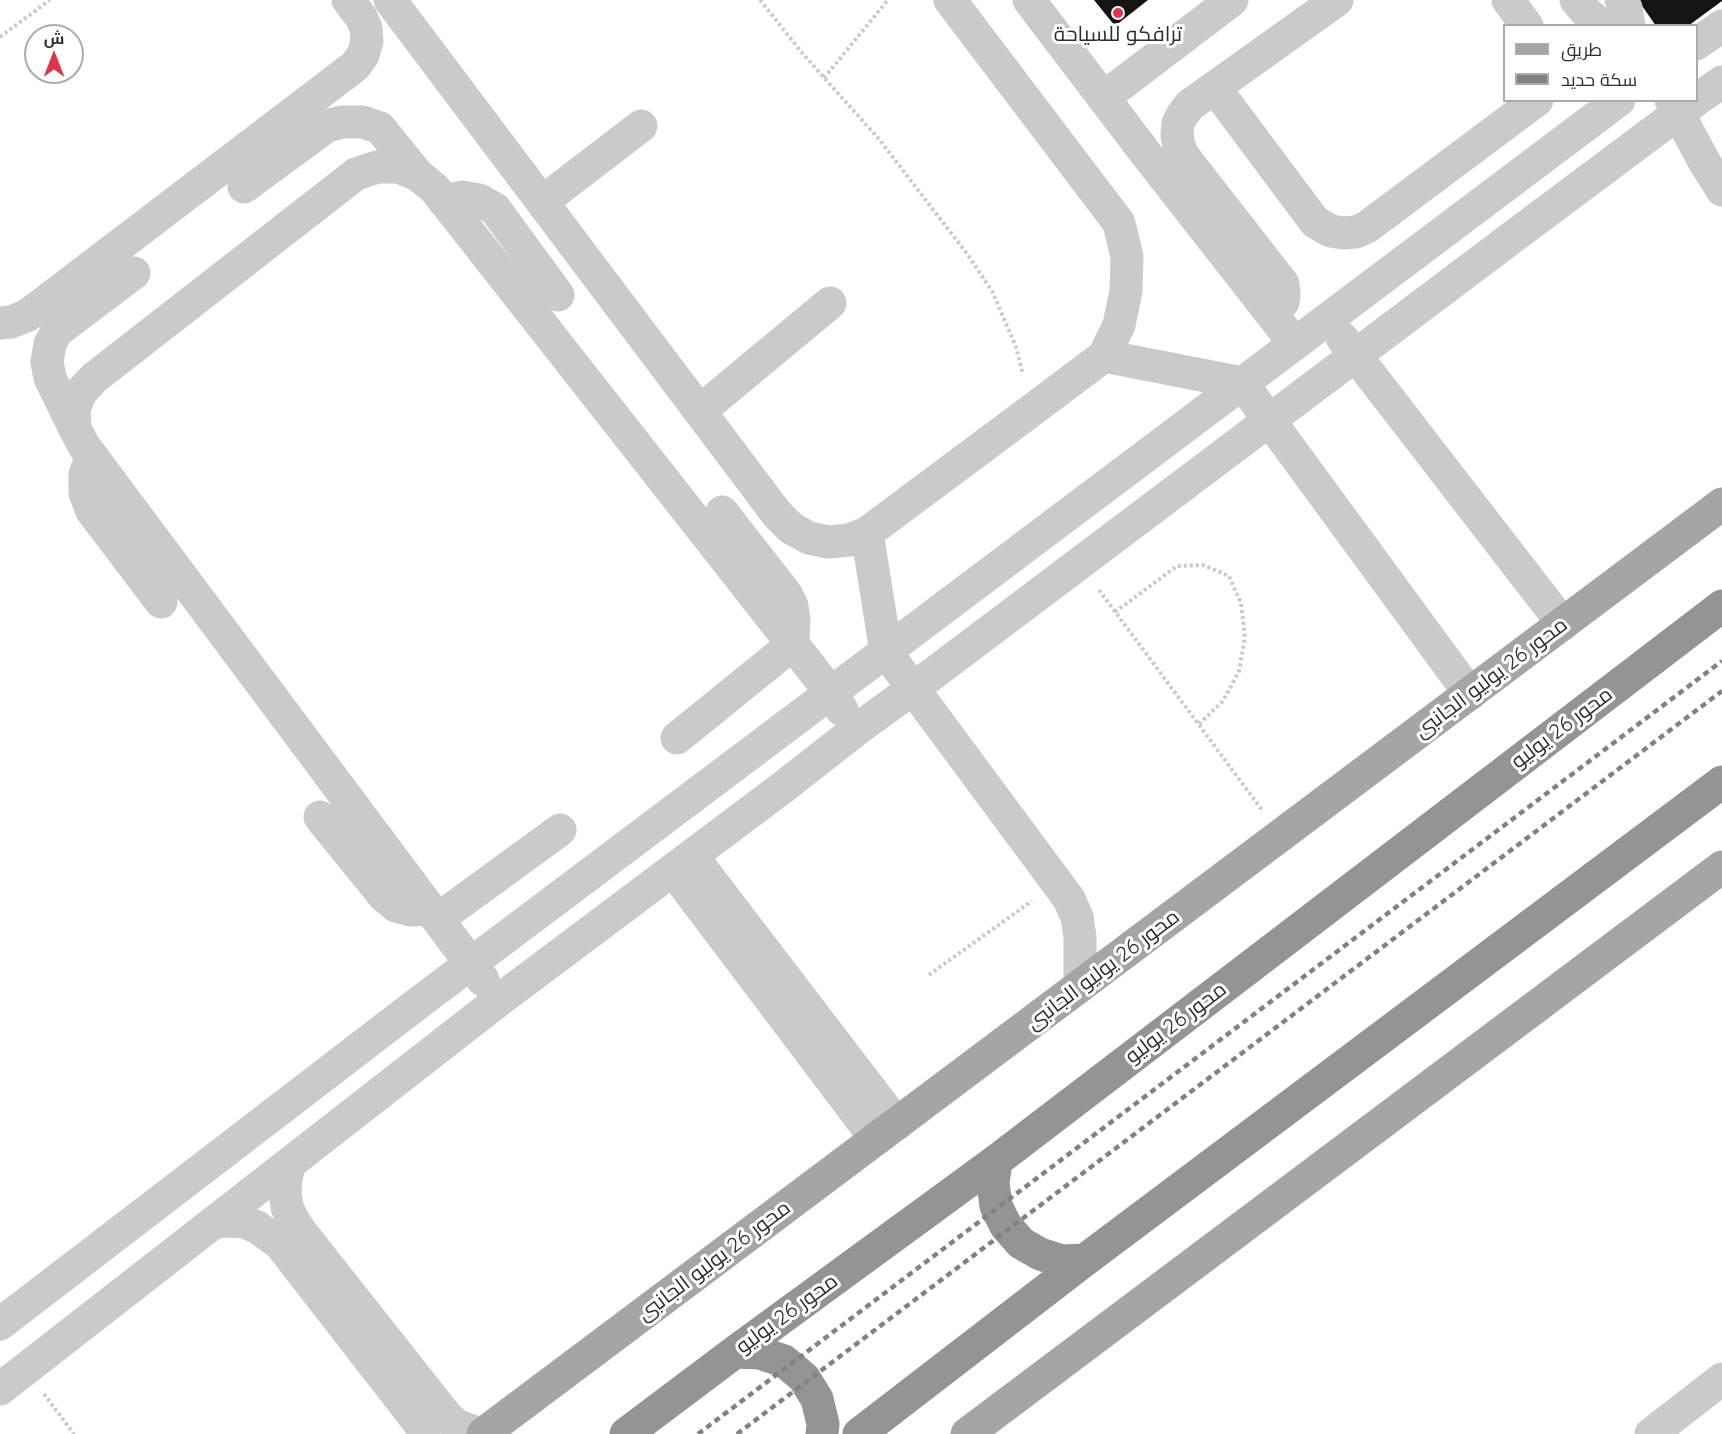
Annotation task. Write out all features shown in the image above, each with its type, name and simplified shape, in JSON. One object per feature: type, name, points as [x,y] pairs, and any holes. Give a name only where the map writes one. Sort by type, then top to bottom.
[{"type":"highway","name":"محور 26 يوليو","points":[[626,1434],[996,1161],[1722,606]]},
{"type":"highway","points":[[859,1434],[1084,1260],[1722,782]]},
{"type":"highway","points":[[996,1161],[993,1184],[996,1206],[1006,1226],[1021,1243],[1041,1254],[1062,1261],[1084,1260]]},
{"type":"highway","points":[[735,1352],[760,1353],[784,1361],[804,1378],[817,1399],[823,1424],[822,1434]]},
{"type":"main road","name":"محور 26 يوليو الجانبى","points":[[482,1434],[1722,504]]},
{"type":"main road","points":[[967,1434],[1722,867]]},
{"type":"street","points":[[0,323],[11,322],[28,315],[355,66],[363,55],[367,42],[366,28],[348,0]]},
{"type":"street","points":[[390,0],[777,514],[791,528],[809,538],[828,542],[849,540],[867,533],[1032,410],[1104,356],[1119,325],[1126,291],[1127,257],[1119,223],[950,0]]},
{"type":"street","points":[[1029,0],[1295,344]]},
{"type":"street","points":[[1103,98],[1232,0]]},
{"type":"street","points":[[1271,313],[1283,302],[1283,284],[1184,157],[1177,135],[1178,123],[1190,105],[1337,0]]},
{"type":"street","points":[[1508,0],[1526,24]]},
{"type":"street","points":[[1576,0],[1600,24]]},
{"type":"street","points":[[1621,0],[1626,8],[1629,24]]},
{"type":"street","points":[[1698,43],[1722,26]]},
{"type":"street","points":[[1698,96],[1722,82]]},
{"type":"street","points":[[1215,88],[1315,222],[1331,231],[1344,233],[1356,232],[1367,227],[1535,102]]},
{"type":"street","points":[[0,1324],[471,963],[1616,102]]},
{"type":"street","points":[[0,1389],[444,1042],[1356,355],[1685,104],[1722,190]]},
{"type":"street","points":[[244,187],[327,126],[342,122],[363,122],[380,128],[418,175],[435,189],[793,644],[856,730]]},
{"type":"street","points":[[542,202],[641,126]]},
{"type":"street","points":[[75,429],[74,409],[81,392],[94,378],[356,174],[377,167],[398,167],[418,175]]},
{"type":"street","points":[[444,201],[462,197],[479,200],[495,209],[558,295]]},
{"type":"street","points":[[134,273],[57,331],[50,344],[47,362],[50,378],[75,429],[92,456],[498,1001]]},
{"type":"street","points":[[699,411],[830,303]]},
{"type":"street","points":[[1329,319],[1563,624]]},
{"type":"street","points":[[1104,356],[1242,383],[1470,694]]},
{"type":"street","points":[[92,456],[85,474],[85,493],[92,510],[161,602]]},
{"type":"street","points":[[677,738],[793,644],[794,620],[792,606],[786,594],[722,512]]},
{"type":"street","points":[[867,533],[886,652],[915,688],[1069,899],[1077,917],[1080,937],[1080,986]]},
{"type":"street","points":[[320,817],[384,897],[396,906],[435,914],[560,830]]},
{"type":"street","points":[[683,863],[887,1132]]},
{"type":"street","points":[[417,1004],[444,1042]]},
{"type":"street","points":[[290,1163],[285,1192],[287,1207],[301,1232],[448,1418],[458,1426],[482,1434]]},
{"type":"street","points":[[214,1222],[244,1222],[257,1227],[280,1244],[419,1423],[424,1434]]},
{"type":"street","points":[[29,1303],[61,1343]]},
{"type":"street","points":[[1651,1434],[1722,1380]]},
{"type":"path","points":[[0,37],[50,0]]},
{"type":"path","points":[[760,0],[803,54],[878,138],[968,255],[992,291],[1016,346],[1032,410]]},
{"type":"path","points":[[824,78],[888,0]]},
{"type":"path","points":[[1079,564],[1281,836]]},
{"type":"path","points":[[1115,612],[1177,566],[1203,565],[1229,576],[1241,603],[1245,637],[1239,671],[1223,700],[1198,724]]},
{"type":"path","points":[[929,975],[1057,883]]},
{"type":"path","points":[[26,1370],[74,1434]]},
{"type":"building","name":"ترافكو للسياحة","points":[[1094,0],[1148,0],[1115,26]]},
{"type":"building","points":[[1638,0],[1722,0],[1691,24],[1655,24]]},
{"type":"railway","points":[[698,1434],[1722,661]]},
{"type":"railway","points":[[737,1434],[1722,691]]},
{"type":"place","name":"ترافكو للسياحة","points":[[1118,13]]}]
